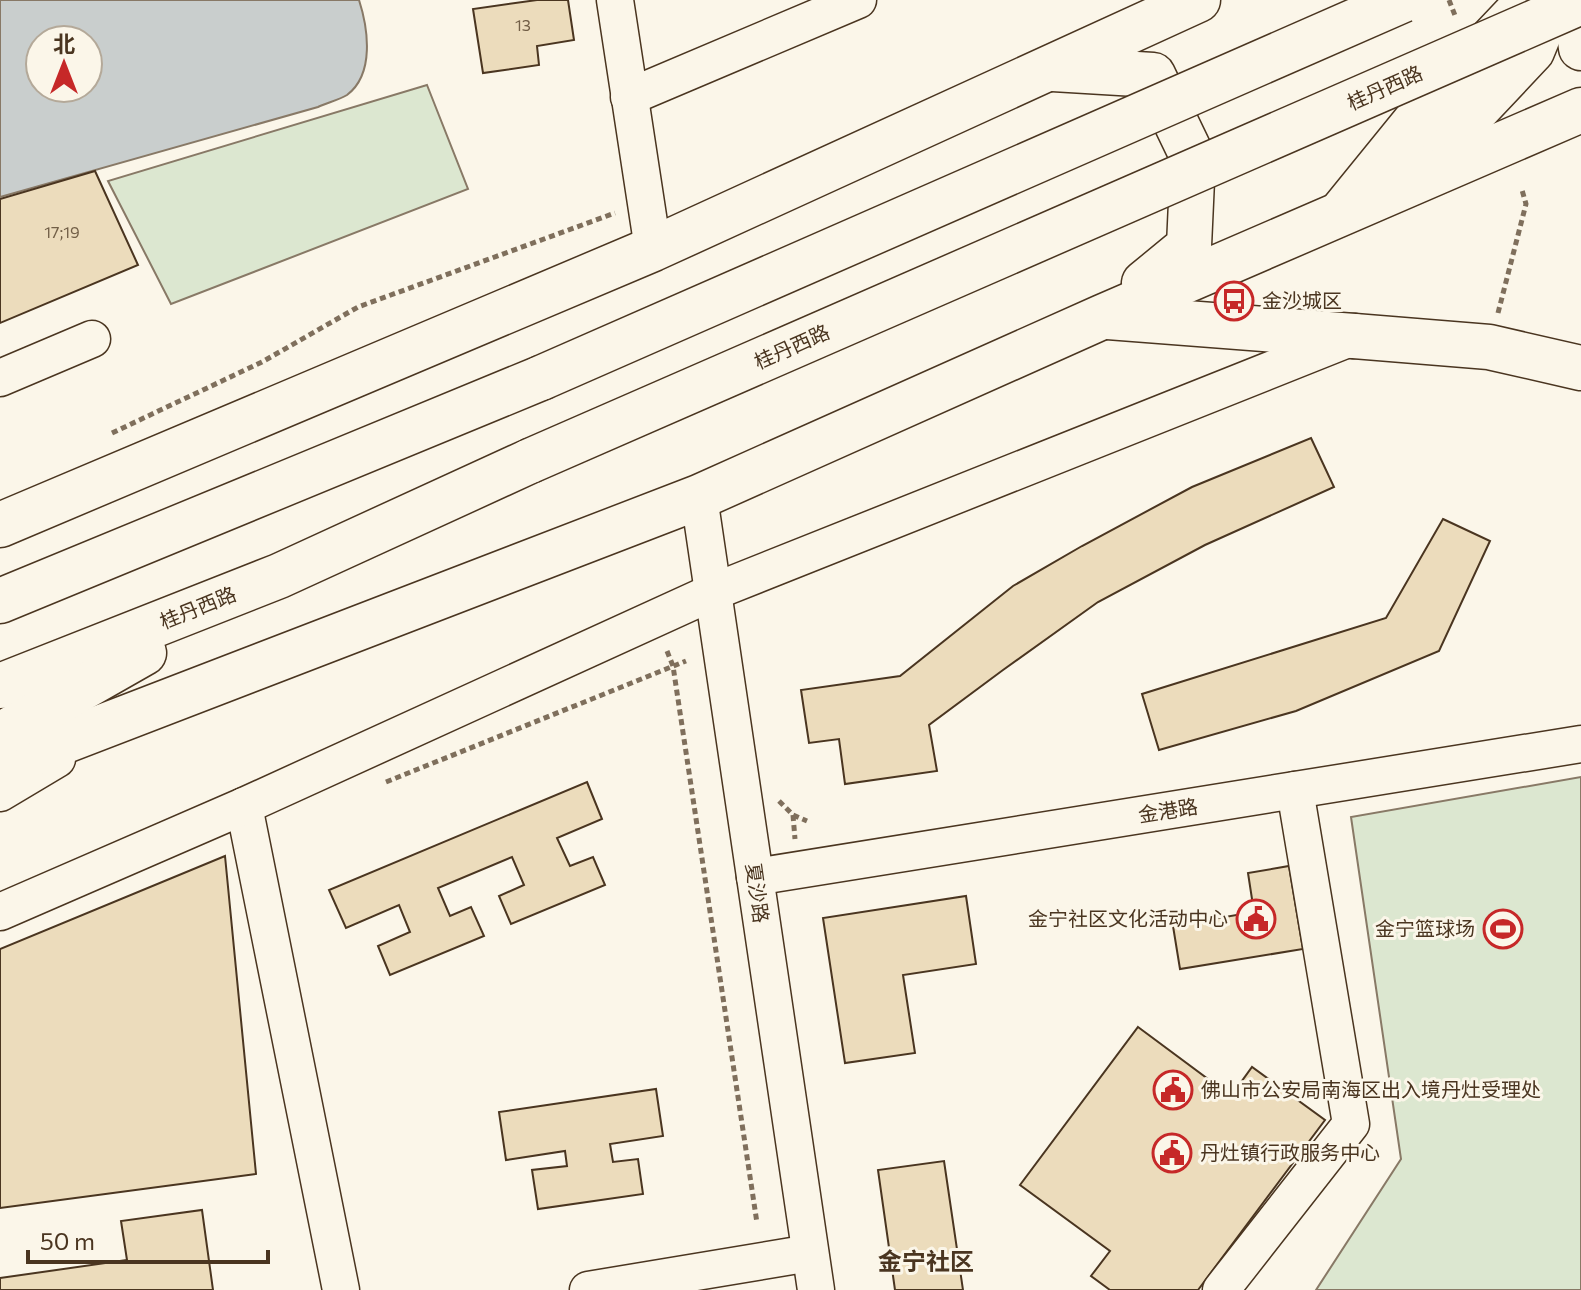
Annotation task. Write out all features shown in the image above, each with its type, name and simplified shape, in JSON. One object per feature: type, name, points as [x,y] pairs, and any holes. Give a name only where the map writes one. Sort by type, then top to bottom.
[{"type":"main road","points":[[0,525],[653,249],[1198,0]]},
{"type":"main road","points":[[0,601],[541,378],[1403,0]]},
{"type":"main road","points":[[1340,214],[1422,113],[1529,0]]},
{"type":"main road","points":[[1404,186],[1532,51],[1553,0]]},
{"type":"main road","points":[[1575,0],[1581,48]]},
{"type":"main road","name":"桂丹西路","points":[[0,686],[279,576],[530,461],[1581,2]]},
{"type":"main road","points":[[1048,68],[1153,75],[1193,158],[1189,246],[1102,317]]},
{"type":"main road","points":[[0,766],[699,497],[1102,317],[1581,110]]},
{"type":"main road","points":[[1102,317],[1489,347],[1581,368]]},
{"type":"main road","points":[[0,592],[95,561]]},
{"type":"main road","points":[[0,735],[279,576]]},
{"type":"street","points":[[615,0],[653,249]]},
{"type":"street","points":[[629,97],[858,0]]},
{"type":"street","points":[[0,912],[244,806],[713,592],[1354,336]]},
{"type":"street","points":[[0,378],[92,339]]},
{"type":"street","name":"夏沙路","points":[[699,497],[816,1290]]},
{"type":"street","points":[[0,512],[49,504]]},
{"type":"street","points":[[0,793],[119,720]]},
{"type":"street","name":"金港路","points":[[755,877],[1581,744]]},
{"type":"street","points":[[1221,1290],[1351,1124],[1295,790]]},
{"type":"street","points":[[244,806],[341,1290]]},
{"type":"street","points":[[588,1290],[810,1253]]},
{"type":"path","points":[[1495,327],[1526,204],[1522,190]]},
{"type":"path","points":[[110,434],[262,362],[358,307],[620,211]]},
{"type":"path","points":[[665,646],[673,666],[757,1223]]},
{"type":"path","points":[[378,785],[686,661]]},
{"type":"path","points":[[793,815],[795,840]]},
{"type":"green space","points":[[427,85],[468,189],[171,304],[108,181]]},
{"type":"green space","points":[[1581,777],[1581,1290],[1316,1290],[1401,1159],[1351,817]]},
{"type":"shaded area","points":[[0,0],[359,0],[367,37],[362,75],[347,95],[318,107],[0,197]]},
{"type":"building","points":[[537,0],[568,0],[574,40],[537,46],[539,65],[483,73],[473,9]]},
{"type":"building","points":[[95,171],[138,265],[0,323],[0,199]]},
{"type":"building","points":[[1311,438],[1334,487],[1205,545],[1098,602],[929,725],[937,771],[845,784],[839,739],[809,743],[801,690],[900,676],[1013,586],[1082,546],[1192,487]]},
{"type":"building","points":[[1443,519],[1490,541],[1439,651],[1296,711],[1159,750],[1142,694],[1386,618]]},
{"type":"building","points":[[587,782],[602,819],[557,838],[570,866],[593,857],[605,885],[511,924],[499,896],[524,885],[512,857],[438,888],[450,916],[471,907],[484,936],[390,975],[378,946],[410,932],[399,905],[346,928],[329,890]]},
{"type":"building","points":[[225,856],[256,1174],[0,1208],[0,949]]},
{"type":"building","name":"金宁社区文化活动中心","points":[[1289,866],[1303,949],[1180,969],[1173,926],[1254,912],[1248,873]]},
{"type":"building","points":[[966,896],[976,964],[903,975],[915,1053],[845,1063],[823,918]]},
{"type":"building","name":"丹灶镇行政服务中心","points":[[1138,1027],[1231,1096],[1252,1067],[1325,1120],[1198,1290],[1110,1290],[1091,1276],[1110,1251],[1020,1185]]},
{"type":"building","points":[[656,1089],[663,1136],[610,1144],[613,1162],[638,1159],[643,1194],[538,1209],[532,1170],[567,1166],[565,1151],[506,1160],[499,1112]]},
{"type":"building","points":[[944,1161],[963,1290],[895,1290],[878,1170]]},
{"type":"building","points":[[202,1210],[213,1290],[0,1290],[0,1278],[127,1260],[121,1221]]},
{"type":"place","name":"金沙城区","points":[[1234,301]]},
{"type":"place","name":"金宁社区文化活动中心","points":[[1256,919]]},
{"type":"place","name":"金宁篮球场","points":[[1503,929]]},
{"type":"place","name":"佛山市公安局南海区出入境丹灶受理处","points":[[1173,1090]]},
{"type":"place","name":"丹灶镇行政服务中心","points":[[1172,1153]]},
{"type":"district","name":"金宁社区","points":[[926,1262]]}]
